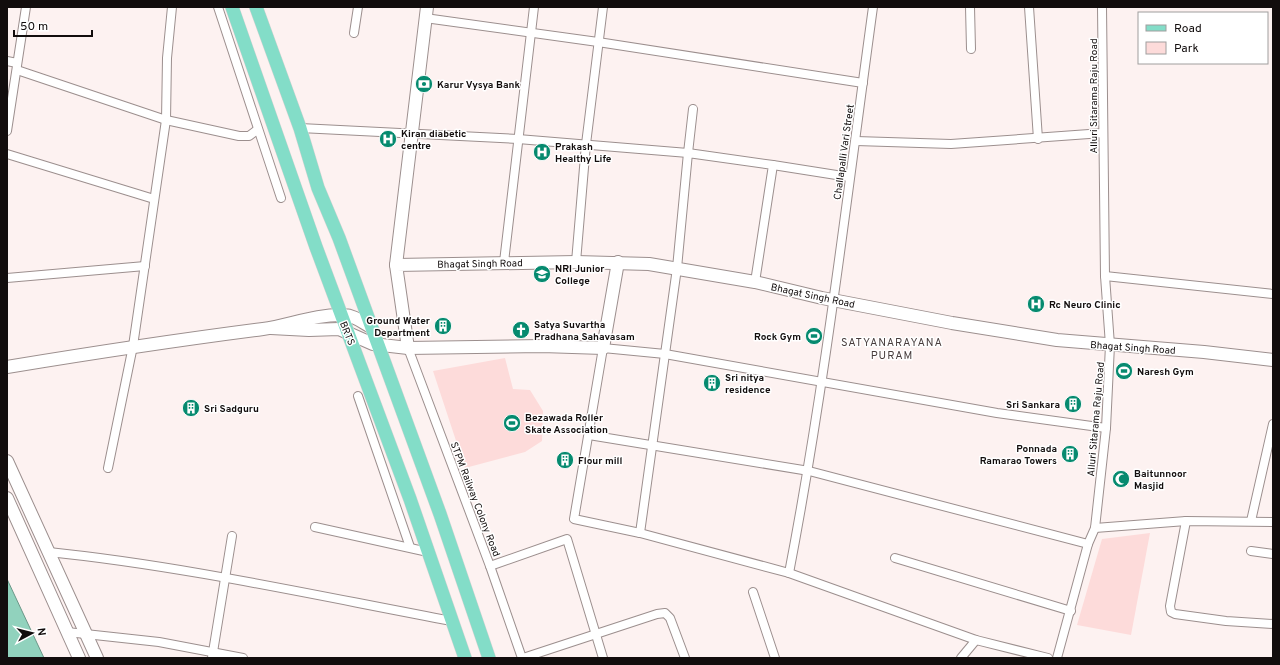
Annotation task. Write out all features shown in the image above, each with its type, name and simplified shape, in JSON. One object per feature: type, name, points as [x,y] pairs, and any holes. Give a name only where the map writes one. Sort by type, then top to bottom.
[{"type":"main road","name":"BRTS","points":[[232,7],[465,658]]},
{"type":"main road","points":[[256,7],[300,128],[318,188],[339,238],[440,514],[489,658]]},
{"type":"street","points":[[7,131],[26,7]]},
{"type":"street","points":[[108,468],[132,346],[166,120],[167,58],[172,7]]},
{"type":"street","points":[[218,7],[256,119],[257,130],[281,198]]},
{"type":"street","points":[[354,33],[358,7]]},
{"type":"street","points":[[504,262],[534,7]]},
{"type":"street","points":[[576,262],[586,144],[603,7]]},
{"type":"street","name":"Challapalli Vari Street","points":[[789,573],[809,471],[822,384],[873,7]]},
{"type":"street","points":[[970,7],[971,49]]},
{"type":"street","points":[[1029,7],[1038,139]]},
{"type":"street","name":"Alluri Sitarama Raju Road","points":[[1057,658],[1088,544],[1095,528],[1106,428],[1110,345],[1104,276],[1102,7]]},
{"type":"street","points":[[408,348],[396,265],[426,12],[530,32],[863,83]]},
{"type":"street","points":[[7,61],[17,66],[166,120],[239,136],[249,136],[257,130]]},
{"type":"street","points":[[640,533],[677,268],[693,109]]},
{"type":"street","points":[[300,128],[411,133],[586,144],[688,154],[849,176]]},
{"type":"street","points":[[856,141],[951,144],[1025,138],[1038,139],[1103,133]]},
{"type":"street","points":[[7,154],[154,199]]},
{"type":"street","points":[[755,282],[773,165]]},
{"type":"street","name":"Bhagat Singh Road","points":[[396,265],[504,262],[618,262],[677,268],[755,282],[952,323],[1057,340],[1204,352],[1273,360]]},
{"type":"street","points":[[618,262],[574,519],[640,533],[789,573],[976,640],[1048,658]]},
{"type":"street","points":[[7,278],[145,266]]},
{"type":"street","points":[[1104,276],[1273,294]]},
{"type":"street","points":[[7,367],[132,346],[271,328],[308,319],[341,315],[353,317],[371,328]]},
{"type":"street","points":[[271,328],[310,330],[335,328],[347,331],[369,343],[408,348],[542,346],[603,348],[664,354],[822,384],[997,413],[1106,428]]},
{"type":"street","name":"STPM Railway Colony Road","points":[[408,348],[490,566],[522,658]]},
{"type":"street","points":[[358,396],[410,547]]},
{"type":"street","points":[[1251,521],[1270,455],[1273,424]]},
{"type":"street","points":[[589,434],[809,471],[1088,544]]},
{"type":"street","points":[[7,461],[97,658]]},
{"type":"street","points":[[7,498],[79,658]]},
{"type":"street","points":[[1095,528],[1186,521],[1273,522]]},
{"type":"street","points":[[1186,521],[1170,606],[1171,612],[1175,614],[1226,621],[1273,624]]},
{"type":"street","points":[[315,527],[428,552]]},
{"type":"street","points":[[212,655],[232,536]]},
{"type":"street","points":[[490,566],[567,539],[595,635],[604,658]]},
{"type":"street","points":[[1250,551],[1273,554]]},
{"type":"street","points":[[49,552],[91,556],[452,621]]},
{"type":"street","points":[[895,558],[1071,611]]},
{"type":"street","points":[[753,592],[775,658]]},
{"type":"street","points":[[522,658],[657,614],[665,613],[670,618],[686,658]]},
{"type":"street","points":[[67,632],[159,642],[212,655],[243,658]]},
{"type":"street","points":[[961,658],[976,640]]},
{"type":"green space","points":[[505,358],[513,389],[530,390],[543,411],[542,441],[525,452],[465,468],[433,371]]},
{"type":"green space","points":[[1150,533],[1131,635],[1077,625],[1102,539]]},
{"type":"shaded area","points":[[7,579],[44,658],[7,658]]},
{"type":"place","name":"Karur Vysya Bank","points":[[424,84]]},
{"type":"place","name":"Kiran diabetic centre","points":[[388,139]]},
{"type":"place","name":"Prakash Healthy Life","points":[[542,152]]},
{"type":"place","name":"NRI Junior College","points":[[542,274]]},
{"type":"place","name":"Rc Neuro Clinic","points":[[1036,304]]},
{"type":"place","name":"Ground Water Department","points":[[443,326]]},
{"type":"place","name":"Satya Suvartha Pradhana Sahavasam","points":[[521,330]]},
{"type":"place","name":"Rock Gym","points":[[814,336]]},
{"type":"place","name":"Naresh Gym","points":[[1124,371]]},
{"type":"place","name":"Sri nitya residence","points":[[712,383]]},
{"type":"place","name":"Sri Sankara","points":[[1073,404]]},
{"type":"place","name":"Sri Sadguru","points":[[191,408]]},
{"type":"place","name":"Bezawada Roller Skate Association","points":[[512,423]]},
{"type":"place","name":"Ponnada Ramarao Towers","points":[[1070,454]]},
{"type":"place","name":"Flour mill","points":[[565,460]]},
{"type":"place","name":"Baitunnoor Masjid","points":[[1121,479]]},
{"type":"district","name":"SATYANARAYANA PURAM","points":[[892,348]]}]
